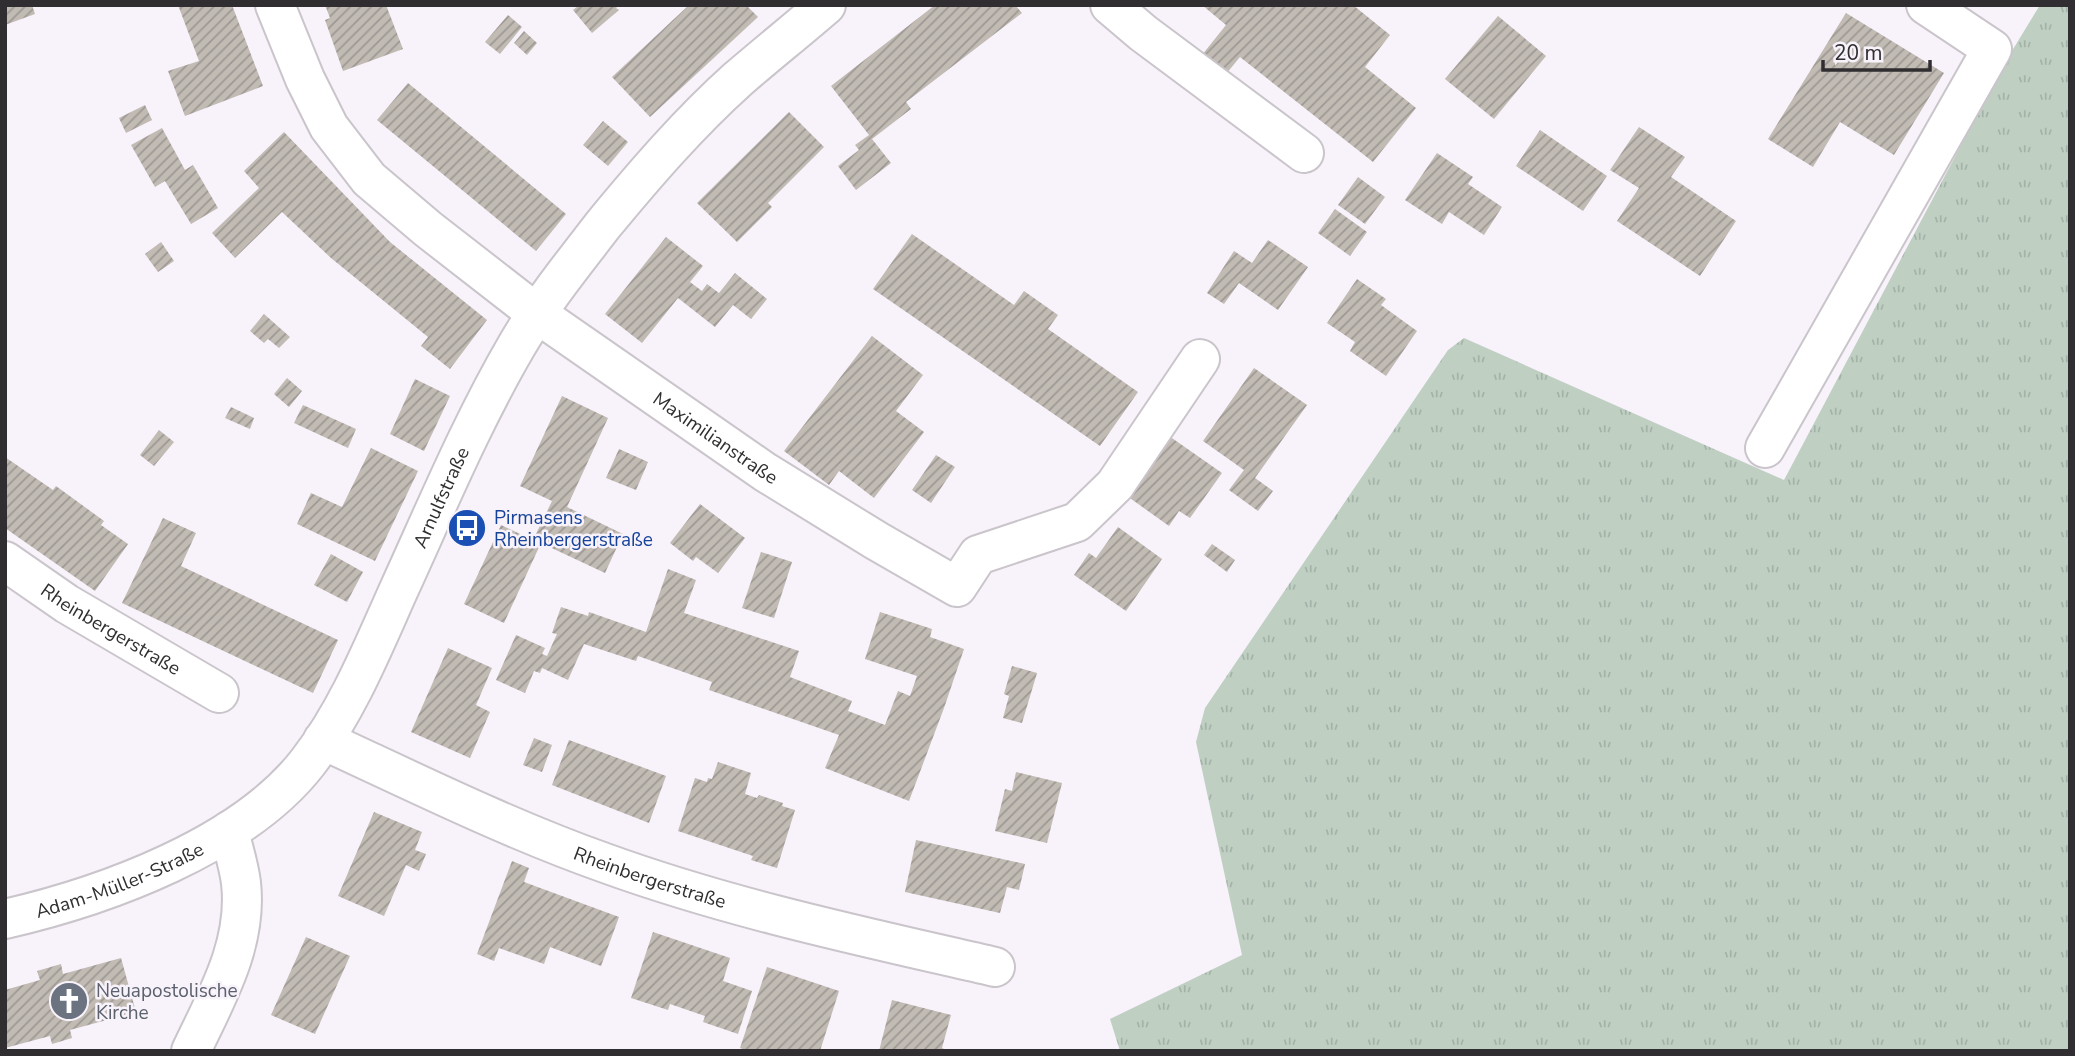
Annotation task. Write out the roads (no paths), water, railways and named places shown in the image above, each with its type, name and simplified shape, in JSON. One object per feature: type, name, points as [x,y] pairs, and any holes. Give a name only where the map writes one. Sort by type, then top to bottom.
[{"type":"street","name":"Maximilianstraße","points":[[275,5],[305,79],[329,127],[369,179],[536,313],[765,472],[957,587],[978,555],[1077,522],[1115,485],[1200,359]]},
{"type":"street","name":"Arnulfstraße","points":[[229,831],[275,796],[306,764],[323,740],[362,672],[497,381],[536,313],[667,150],[736,81],[826,5]]},
{"type":"street","points":[[1110,5],[1143,33],[1304,153]]},
{"type":"street","points":[[1765,448],[1992,49],[1926,5]]},
{"type":"street","name":"Rheinbergerstraße","points":[[5,561],[67,604],[219,692]]},
{"type":"street","name":"Rheinbergerstraße","points":[[323,740],[520,830],[606,864],[813,925],[995,967]]},
{"type":"street","points":[[191,1051],[232,963],[241,925],[241,883],[229,831]]},
{"type":"street","name":"Adam-Müller-Straße","points":[[5,919],[75,900],[158,869],[229,831]]},
{"type":"place","name":"Pirmasens Rheinbergerstraße","points":[[467,528]]},
{"type":"place","name":"Neuapostolische Kirche","points":[[69,1001]]}]
